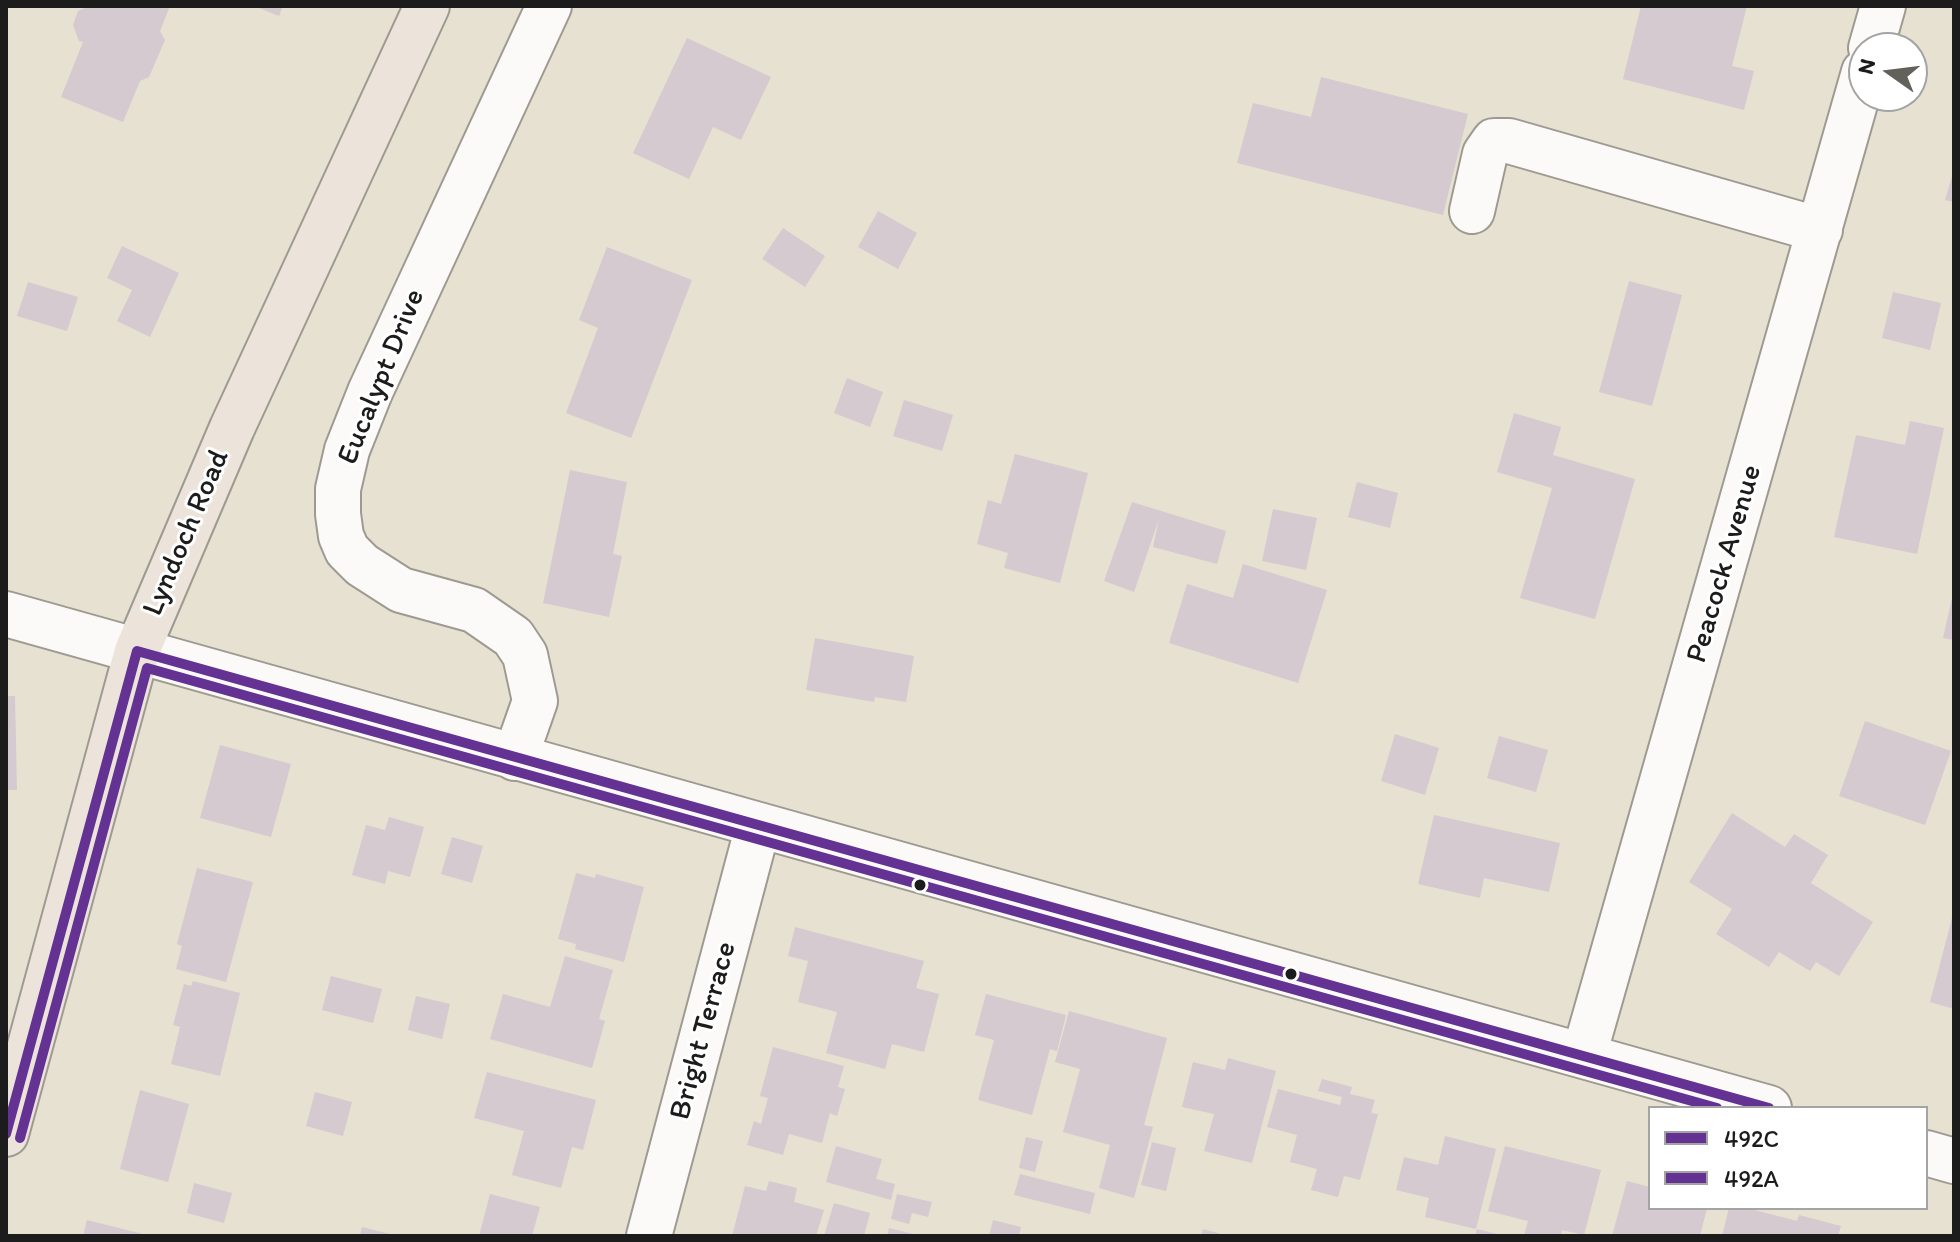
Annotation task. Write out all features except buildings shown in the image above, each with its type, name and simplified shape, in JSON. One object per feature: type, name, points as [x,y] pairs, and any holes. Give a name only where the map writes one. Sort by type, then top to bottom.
[{"type":"main road","name":"Lyndoch Road","points":[[6,1134],[137,651],[232,428],[427,6]]},
{"type":"street","name":"Eucalypt Drive","points":[[515,758],[535,701],[525,655],[513,637],[474,610],[401,590],[362,565],[347,550],[341,536],[338,489],[347,450],[370,392],[549,6]]},
{"type":"street","points":[[1876,32],[1883,6]]},
{"type":"street","name":"Peacock Avenue","points":[[1584,1055],[1853,112]]},
{"type":"street","points":[[1472,211],[1485,154],[1494,141],[1509,141],[1820,230]]},
{"type":"street","points":[[6,614],[1762,1106]]},
{"type":"street","name":"Bright Terrace","points":[[649,1236],[758,826]]},
{"type":"street","points":[[1928,1154],[1954,1161]]},
{"type":"transit line","name":"492C","points":[[6,1134],[137,651],[1762,1106]]},
{"type":"transit line","name":"492A","points":[[20,1138],[147,668],[1710,1106]]}]
